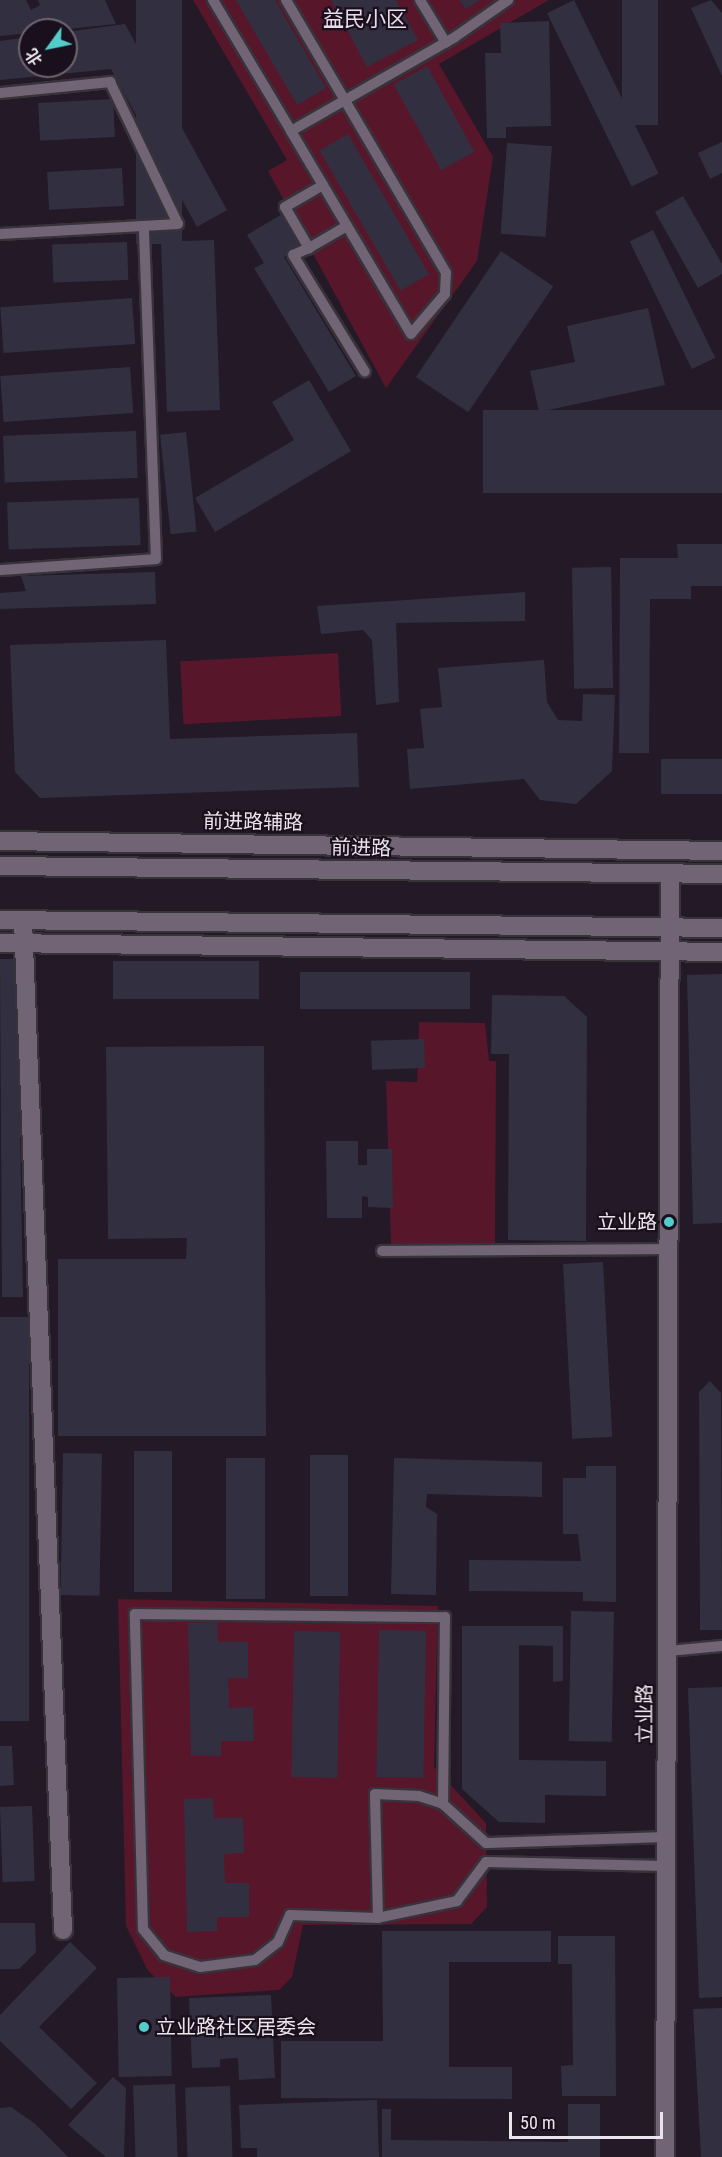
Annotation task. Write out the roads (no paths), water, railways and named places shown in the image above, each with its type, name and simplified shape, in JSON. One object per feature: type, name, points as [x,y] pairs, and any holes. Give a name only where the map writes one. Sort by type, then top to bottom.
[{"type":"street","name":"前进路辅路","points":[[0,842],[722,851]]},
{"type":"street","name":"前进路","points":[[0,866],[722,874]]},
{"type":"street","name":"立业路","points":[[665,2157],[670,874]]},
{"type":"street","points":[[0,920],[722,928]]},
{"type":"street","points":[[23,920],[63,1930]]},
{"type":"street","points":[[0,943],[722,952]]},
{"type":"lane","points":[[213,0],[411,334],[445,294],[446,273],[286,0]]},
{"type":"lane","points":[[420,0],[446,43]]},
{"type":"lane","points":[[291,131],[446,43],[508,0]]},
{"type":"lane","points":[[0,93],[110,82],[178,224],[0,234]]},
{"type":"lane","points":[[309,248],[285,207],[323,185]]},
{"type":"lane","points":[[0,570],[156,560],[144,226]]},
{"type":"lane","points":[[347,226],[293,255],[365,372]]},
{"type":"lane","points":[[382,1251],[669,1249]]},
{"type":"lane","points":[[443,1804],[445,1617],[135,1614],[143,1929],[164,1955],[200,1967],[255,1959],[278,1942],[290,1915],[378,1918],[457,1901],[486,1862],[666,1866]]},
{"type":"lane","points":[[668,1651],[722,1646]]},
{"type":"lane","points":[[378,1918],[375,1794],[418,1796],[443,1804],[486,1843],[667,1837]]},
{"type":"place","name":"立业路","points":[[669,1222]]},
{"type":"place","name":"立业路社区居委会","points":[[144,2027]]},
{"type":"district","name":"益民小区","points":[[365,19]]}]
